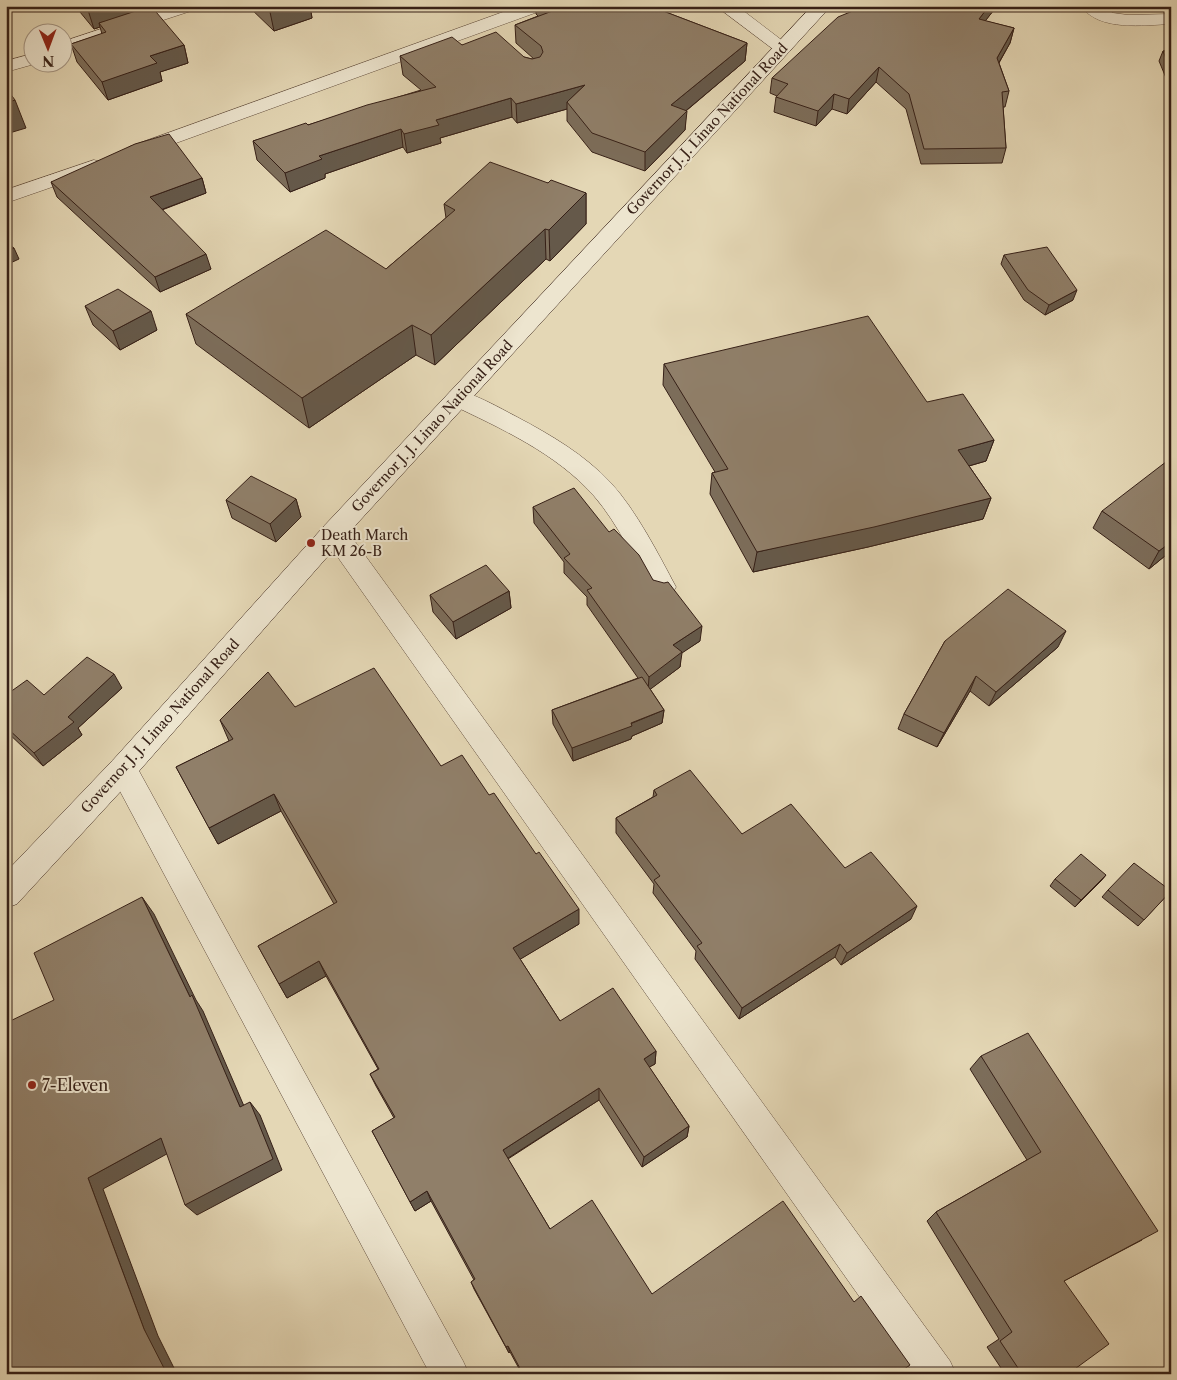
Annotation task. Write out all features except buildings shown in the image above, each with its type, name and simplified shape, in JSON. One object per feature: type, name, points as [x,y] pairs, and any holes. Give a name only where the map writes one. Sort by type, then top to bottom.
[{"type":"street","points":[[72,45],[188,6]]},
{"type":"street","points":[[6,197],[537,6]]},
{"type":"street","points":[[725,6],[782,48]]},
{"type":"street","name":"Governor J. J. Linao National Road","points":[[6,894],[123,768],[334,532],[822,6]]},
{"type":"street","points":[[1090,6],[1096,13],[1104,17],[1128,20],[1171,19]]},
{"type":"street","points":[[482,26],[497,39]]},
{"type":"street","points":[[6,67],[22,61]]},
{"type":"street","points":[[458,398],[513,424],[589,476],[616,506],[663,587]]},
{"type":"street","points":[[334,532],[937,1374]]},
{"type":"street","points":[[123,768],[450,1374]]},
{"type":"place","name":"Death March KM 26-B","points":[[311,543]]},
{"type":"place","name":"7-Eleven","points":[[32,1085]]}]
